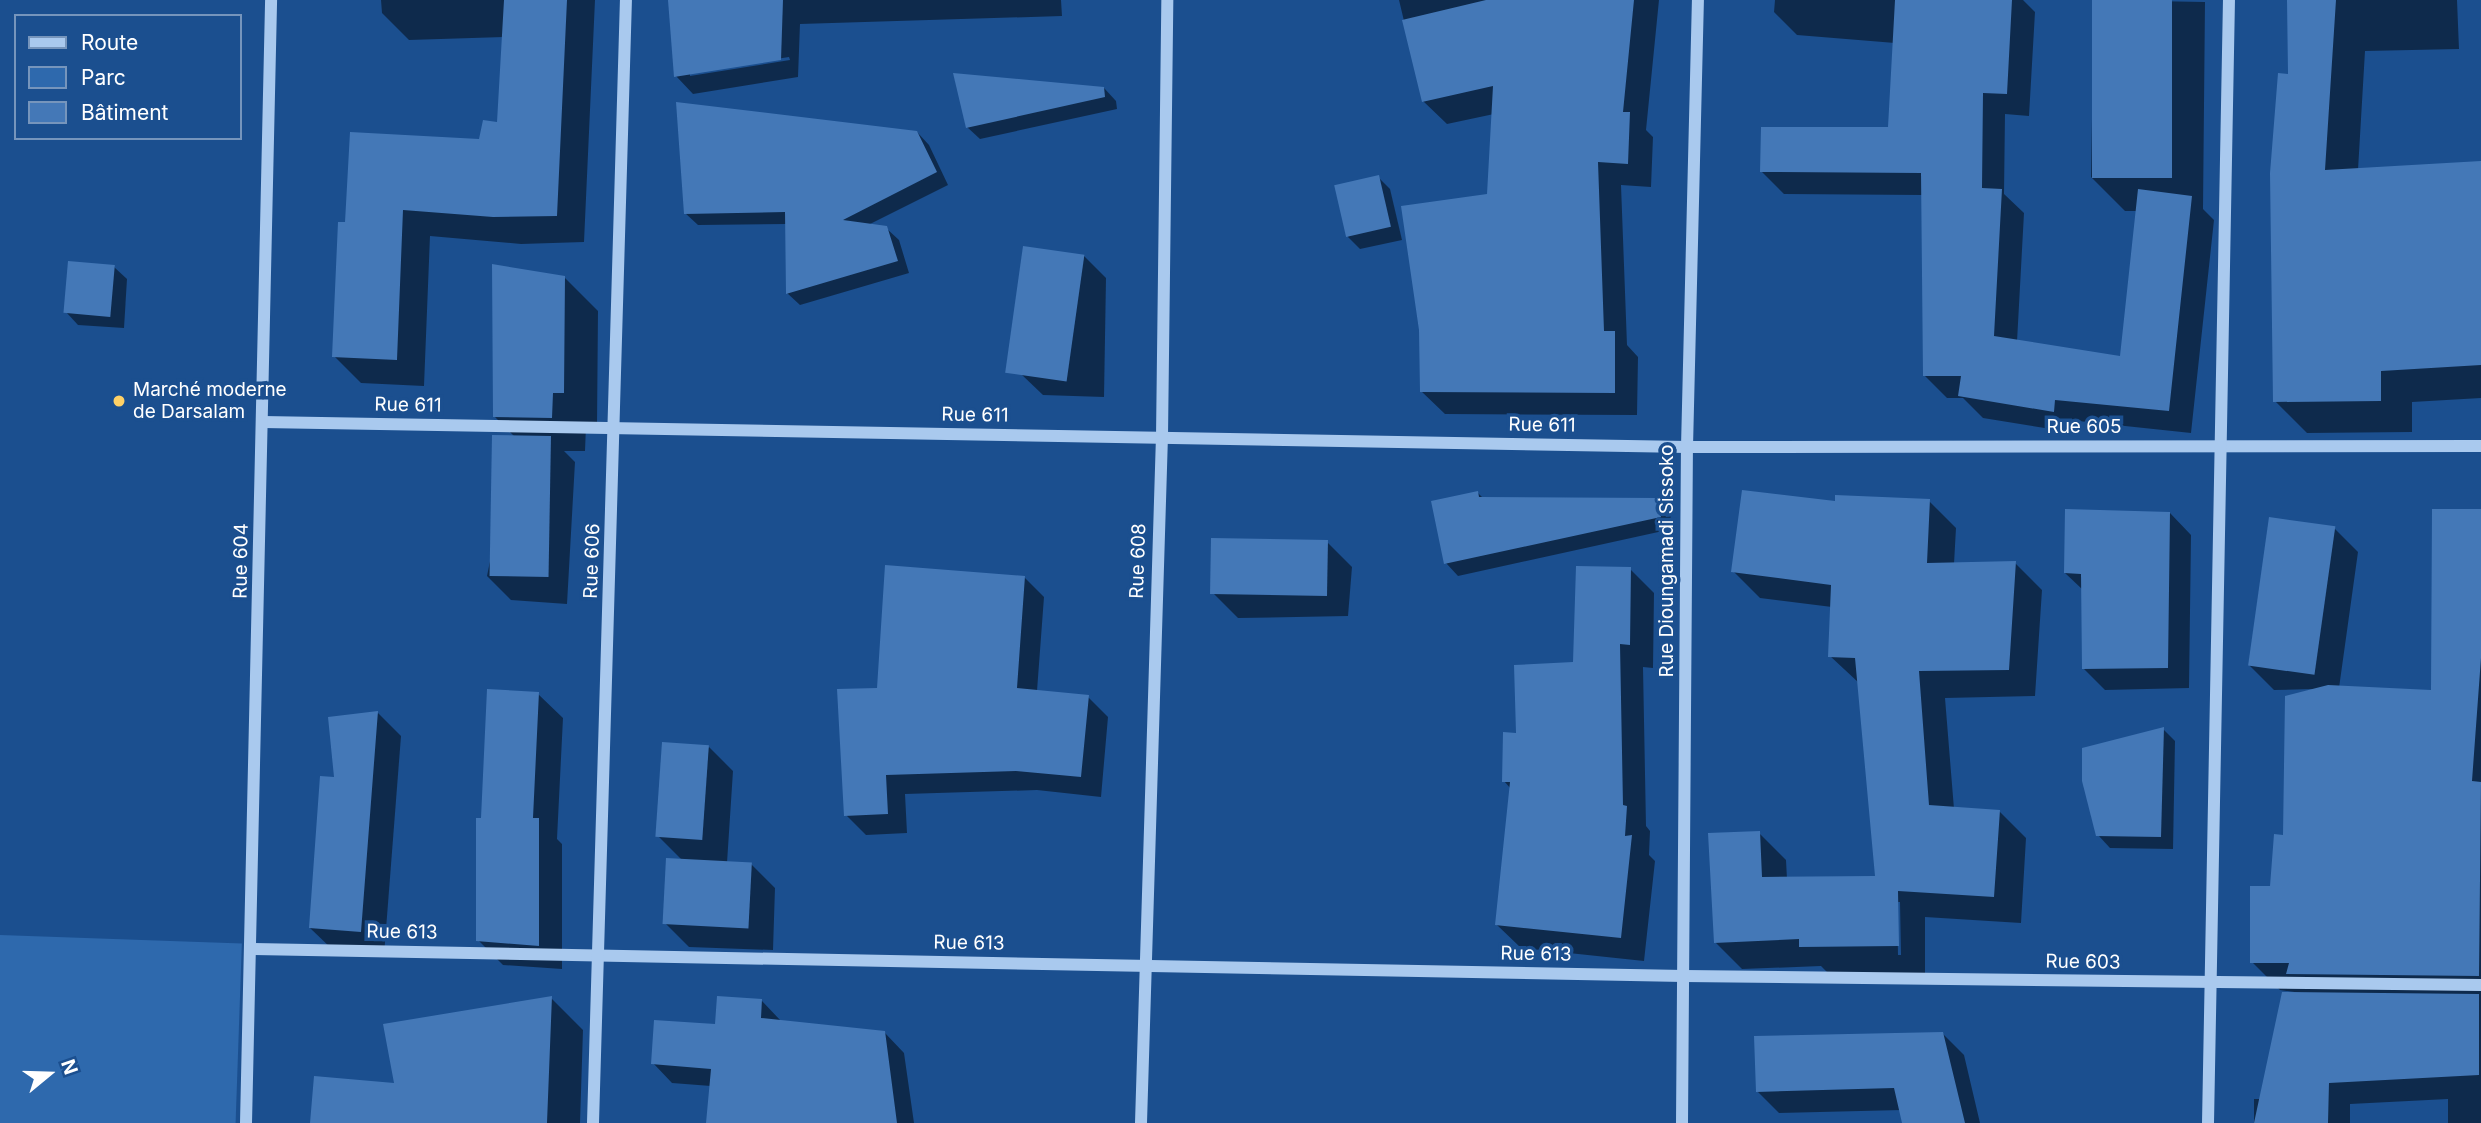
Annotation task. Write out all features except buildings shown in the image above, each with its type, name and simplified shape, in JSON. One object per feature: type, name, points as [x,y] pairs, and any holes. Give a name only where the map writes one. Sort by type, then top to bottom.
[{"type":"street","name":"Rue 604","points":[[246,1123],[253,949],[271,0]]},
{"type":"street","name":"Rue 606","points":[[593,1123],[616,427],[626,0]]},
{"type":"street","name":"Rue 608","points":[[1141,1123],[1143,965],[1162,437],[1167,0]]},
{"type":"street","name":"Rue Dioungamadi Sissoko","points":[[1682,1123],[1687,447],[1698,0]]},
{"type":"street","points":[[2208,1123],[2229,0]]},
{"type":"street","name":"Rue 611","points":[[263,422],[1687,447]]},
{"type":"street","name":"Rue 605","points":[[1687,447],[2481,446]]},
{"type":"street","name":"Rue 613","points":[[253,949],[1684,976]]},
{"type":"street","name":"Rue 603","points":[[1684,976],[2481,985]]},
{"type":"green space","points":[[0,935],[242,943],[236,1123],[0,1123]]},
{"type":"place","name":"Marché moderne de Darsalam","points":[[119,401]]}]
